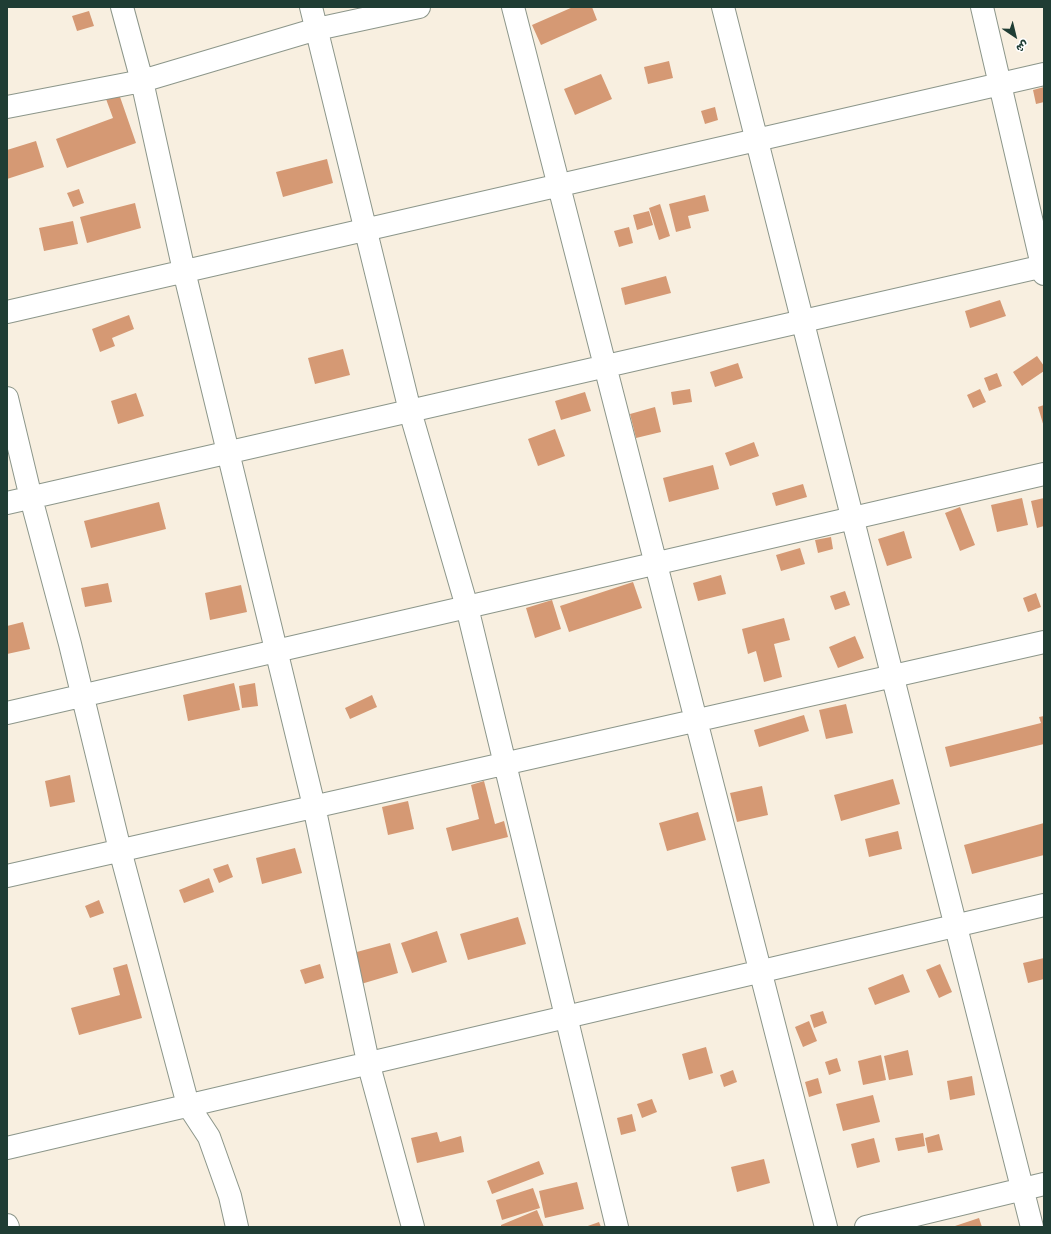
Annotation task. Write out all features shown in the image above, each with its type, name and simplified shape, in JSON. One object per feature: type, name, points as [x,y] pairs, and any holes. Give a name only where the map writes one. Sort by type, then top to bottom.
[{"type":"street","points":[[122,7],[142,81],[184,271],[314,806],[368,1062],[413,1227]]},
{"type":"street","points":[[311,7],[410,411],[467,607],[617,1227]]},
{"type":"street","points":[[7,107],[142,81],[316,30],[419,7]]},
{"type":"street","points":[[513,7],[826,1227]]},
{"type":"street","points":[[723,7],[1032,1227]]},
{"type":"street","points":[[7,503],[802,321],[1043,269],[982,7]]},
{"type":"street","points":[[7,312],[1044,74]]},
{"type":"street","points":[[7,398],[31,498],[83,696],[120,850],[188,1105],[209,1137],[230,1196],[237,1227]]},
{"type":"street","points":[[7,713],[1044,474]]},
{"type":"street","points":[[7,876],[1044,642]]},
{"type":"street","points":[[7,1148],[368,1062],[1044,905]]},
{"type":"street","points":[[866,1227],[1022,1188],[1044,1184]]},
{"type":"building","points":[[573,7],[592,7],[597,20],[541,45],[532,25]]},
{"type":"building","points":[[89,11],[94,26],[77,31],[72,16]]},
{"type":"building","points":[[669,61],[673,78],[648,84],[644,67]]},
{"type":"building","points":[[601,74],[612,99],[575,115],[564,89]]},
{"type":"building","points":[[1044,87],[1044,102],[1036,104],[1033,90]]},
{"type":"building","points":[[119,94],[136,143],[67,168],[56,139],[113,118],[106,99]]},
{"type":"building","points":[[715,107],[718,120],[705,124],[701,111]]},
{"type":"building","points":[[36,141],[44,167],[7,179],[7,150]]},
{"type":"building","points":[[327,159],[333,183],[283,197],[276,172]]},
{"type":"building","points":[[79,189],[84,203],[73,207],[67,193]]},
{"type":"building","points":[[705,195],[709,211],[688,216],[691,228],[676,232],[669,204]]},
{"type":"building","points":[[135,203],[141,228],[87,243],[80,217]]},
{"type":"building","points":[[660,204],[670,236],[659,240],[649,208]]},
{"type":"building","points":[[649,211],[653,225],[637,230],[633,215]]},
{"type":"building","points":[[73,221],[78,244],[44,251],[39,228]]},
{"type":"building","points":[[629,227],[633,243],[619,247],[614,231]]},
{"type":"building","points":[[666,276],[671,293],[625,305],[621,288]]},
{"type":"building","points":[[1000,300],[1006,316],[970,328],[965,311]]},
{"type":"building","points":[[129,315],[134,329],[112,338],[115,346],[100,352],[92,329]]},
{"type":"building","points":[[343,349],[350,375],[315,384],[308,358]]},
{"type":"building","points":[[1037,356],[1044,366],[1044,371],[1022,386],[1013,372]]},
{"type":"building","points":[[738,363],[743,378],[715,387],[710,372]]},
{"type":"building","points":[[997,373],[1002,386],[989,391],[984,378]]},
{"type":"building","points":[[690,389],[692,402],[673,405],[671,392]]},
{"type":"building","points":[[980,389],[986,402],[973,408],[967,395]]},
{"type":"building","points":[[585,392],[591,411],[561,420],[555,401]]},
{"type":"building","points":[[136,393],[144,416],[118,424],[111,401]]},
{"type":"building","points":[[1044,405],[1044,427],[1038,407]]},
{"type":"building","points":[[655,407],[661,432],[636,438],[630,414]]},
{"type":"building","points":[[555,429],[565,456],[538,466],[528,439]]},
{"type":"building","points":[[754,442],[759,456],[730,466],[725,453]]},
{"type":"building","points":[[713,465],[719,489],[669,502],[663,478]]},
{"type":"building","points":[[803,484],[807,497],[776,506],[772,493]]},
{"type":"building","points":[[1022,498],[1028,525],[997,532],[991,505]]},
{"type":"building","points":[[1044,498],[1044,526],[1037,528],[1031,501]]},
{"type":"building","points":[[159,502],[166,529],[91,548],[84,521]]},
{"type":"building","points":[[960,507],[975,545],[960,551],[945,513]]},
{"type":"building","points":[[904,531],[912,558],[887,566],[878,539]]},
{"type":"building","points":[[831,537],[833,549],[818,553],[815,540]]},
{"type":"building","points":[[800,548],[805,564],[781,571],[776,555]]},
{"type":"building","points":[[721,575],[726,594],[698,601],[693,583]]},
{"type":"building","points":[[633,582],[642,608],[569,632],[560,606]]},
{"type":"building","points":[[108,583],[112,602],[85,607],[81,588]]},
{"type":"building","points":[[241,585],[247,612],[210,620],[205,593]]},
{"type":"building","points":[[845,591],[850,605],[835,610],[830,596]]},
{"type":"building","points":[[1036,593],[1041,607],[1028,612],[1023,598]]},
{"type":"building","points":[[552,600],[561,629],[535,638],[526,608]]},
{"type":"building","points":[[784,618],[790,640],[774,644],[782,677],[764,682],[756,651],[748,654],[742,629]]},
{"type":"building","points":[[23,622],[30,649],[7,654],[7,626]]},
{"type":"building","points":[[855,636],[864,658],[838,668],[829,647]]},
{"type":"building","points":[[234,683],[240,710],[188,721],[183,695]]},
{"type":"building","points":[[255,683],[258,706],[242,708],[239,686]]},
{"type":"building","points":[[372,695],[377,707],[350,719],[345,708]]},
{"type":"building","points":[[846,704],[853,733],[826,739],[819,710]]},
{"type":"building","points":[[804,715],[809,731],[759,747],[754,730]]},
{"type":"building","points":[[1044,716],[1044,744],[950,767],[945,747],[1041,723],[1039,717]]},
{"type":"building","points":[[70,775],[75,802],[50,807],[45,781]]},
{"type":"building","points":[[893,779],[900,804],[841,821],[834,795]]},
{"type":"building","points":[[484,781],[495,824],[504,821],[508,837],[452,851],[446,828],[479,819],[471,785]]},
{"type":"building","points":[[762,786],[768,815],[737,822],[730,793]]},
{"type":"building","points":[[408,801],[414,829],[388,835],[382,807]]},
{"type":"building","points":[[698,812],[706,840],[667,851],[659,823]]},
{"type":"building","points":[[1044,823],[1044,855],[972,874],[964,845]]},
{"type":"building","points":[[898,831],[902,849],[869,857],[865,839]]},
{"type":"building","points":[[295,848],[302,873],[262,884],[256,858]]},
{"type":"building","points":[[228,864],[233,877],[219,883],[213,869]]},
{"type":"building","points":[[209,878],[214,892],[184,903],[179,890]]},
{"type":"building","points":[[99,900],[104,913],[90,918],[85,906]]},
{"type":"building","points":[[518,917],[526,944],[468,960],[460,934]]},
{"type":"building","points":[[437,931],[447,962],[412,973],[401,943]]},
{"type":"building","points":[[390,943],[398,973],[361,984],[353,953]]},
{"type":"building","points":[[1044,958],[1044,979],[1028,983],[1023,963]]},
{"type":"building","points":[[127,964],[142,1018],[79,1035],[71,1008],[120,995],[113,968]]},
{"type":"building","points":[[320,964],[324,978],[305,984],[300,970]]},
{"type":"building","points":[[940,964],[952,992],[939,998],[926,970]]},
{"type":"building","points":[[903,974],[910,992],[875,1005],[868,988]]},
{"type":"building","points":[[823,1011],[827,1023],[814,1028],[810,1015]]},
{"type":"building","points":[[809,1021],[817,1041],[803,1047],[795,1027]]},
{"type":"building","points":[[706,1047],[713,1073],[689,1080],[682,1054]]},
{"type":"building","points":[[908,1050],[913,1075],[889,1080],[884,1056]]},
{"type":"building","points":[[881,1055],[886,1080],[863,1085],[858,1061]]},
{"type":"building","points":[[837,1058],[841,1071],[829,1075],[825,1062]]},
{"type":"building","points":[[733,1070],[737,1082],[724,1087],[720,1075]]},
{"type":"building","points":[[972,1076],[975,1095],[950,1100],[947,1081]]},
{"type":"building","points":[[818,1078],[822,1093],[809,1097],[805,1082]]},
{"type":"building","points":[[873,1095],[880,1122],[843,1131],[836,1104]]},
{"type":"building","points":[[652,1099],[657,1112],[642,1118],[637,1104]]},
{"type":"building","points":[[632,1114],[636,1131],[621,1135],[617,1118]]},
{"type":"building","points":[[437,1132],[440,1142],[461,1136],[464,1152],[417,1163],[411,1138]]},
{"type":"building","points":[[923,1133],[925,1146],[898,1151],[895,1138]]},
{"type":"building","points":[[939,1134],[943,1150],[928,1153],[925,1138]]},
{"type":"building","points":[[874,1138],[880,1162],[857,1168],[851,1144]]},
{"type":"building","points":[[764,1159],[770,1183],[737,1192],[731,1167]]},
{"type":"building","points":[[539,1161],[544,1174],[492,1194],[487,1181]]},
{"type":"building","points":[[577,1182],[584,1209],[545,1218],[539,1191]]},
{"type":"building","points":[[533,1188],[540,1208],[502,1220],[496,1200]]},
{"type":"building","points":[[537,1210],[544,1227],[501,1227],[501,1225]]},
{"type":"building","points":[[979,1218],[982,1227],[955,1226]]},
{"type":"building","points":[[599,1222],[601,1227],[585,1227]]}]
